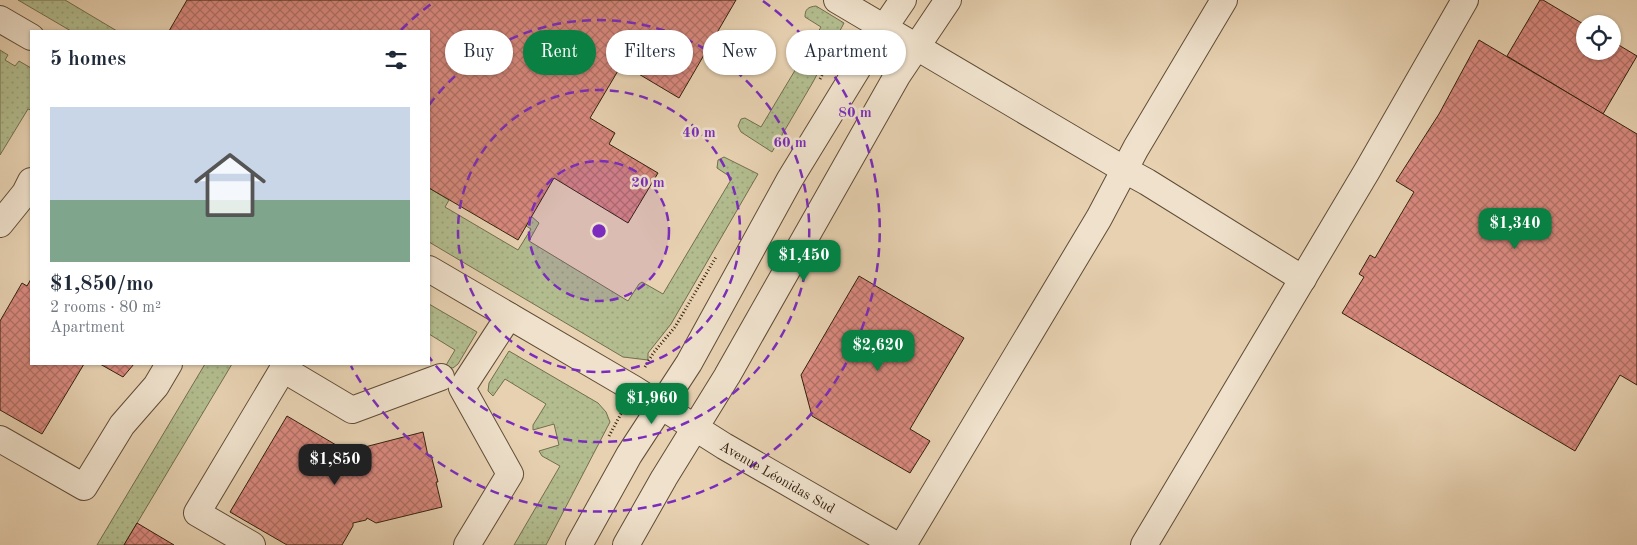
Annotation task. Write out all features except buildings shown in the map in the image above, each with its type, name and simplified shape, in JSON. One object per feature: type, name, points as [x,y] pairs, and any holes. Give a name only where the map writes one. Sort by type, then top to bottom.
[{"type":"street","points":[[580,545],[629,455],[689,363],[790,179],[883,28],[903,0]]},
{"type":"street","points":[[626,545],[664,478],[727,376],[898,76],[948,0]]},
{"type":"street","points":[[903,545],[1099,218],[1136,148],[1224,0]]},
{"type":"street","points":[[1144,545],[1303,279],[1465,0]]},
{"type":"street","points":[[847,6],[1148,182],[1303,279]]},
{"type":"street","points":[[0,19],[30,36]]},
{"type":"street","points":[[0,224],[25,193],[30,183]]},
{"type":"street","name":"Avenue Léonidas Sud","points":[[430,271],[896,545]]},
{"type":"street","points":[[252,545],[197,513],[284,366],[352,410],[452,383],[509,316]]},
{"type":"street","points":[[0,440],[84,487],[122,425],[156,386],[168,365]]},
{"type":"street","points":[[418,365],[452,383],[510,474],[467,545]]},
{"type":"path","points":[[819,80],[847,6]]},
{"type":"path","points":[[607,441],[654,352],[675,327],[719,252]]},
{"type":"green space","points":[[18,0],[65,0],[115,30],[69,30]]},
{"type":"green space","points":[[816,6],[844,23],[840,30],[819,30],[821,27],[805,17],[806,12],[811,7]]},
{"type":"green space","points":[[0,50],[8,55],[5,60],[15,66],[19,61],[30,67],[30,110],[28,109],[0,155]]},
{"type":"green space","points":[[792,75],[817,75],[772,152],[741,132],[738,126],[741,119],[745,118],[761,127]]},
{"type":"green space","points":[[724,157],[758,174],[671,324],[648,353],[648,360],[623,357],[430,243],[430,189],[449,200],[445,207],[518,250],[531,229],[526,226],[531,216],[539,223],[529,241],[628,301],[642,282],[663,294],[732,178],[717,168],[718,160]]},
{"type":"green space","points":[[430,305],[477,332],[458,364],[453,368],[445,367],[455,350],[430,335]]},
{"type":"green space","points":[[509,351],[598,403],[606,412],[610,422],[546,545],[514,545],[560,466],[542,456],[539,451],[559,445],[554,424],[533,430],[533,425],[546,404],[505,379],[493,396],[488,391],[489,383]]},
{"type":"green space","points":[[204,365],[231,365],[124,545],[97,545]]}]
